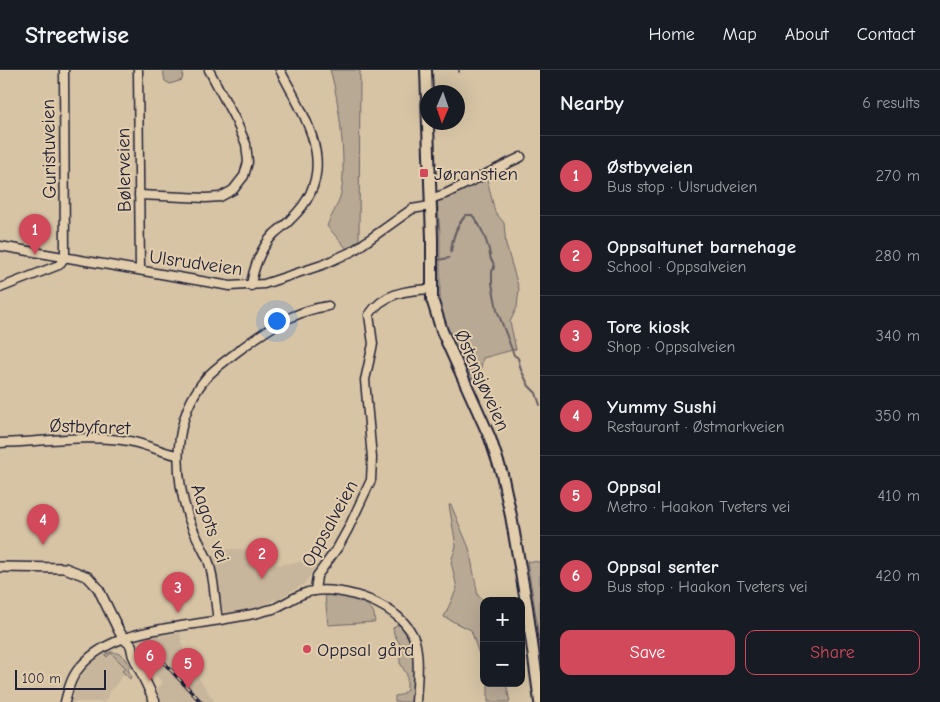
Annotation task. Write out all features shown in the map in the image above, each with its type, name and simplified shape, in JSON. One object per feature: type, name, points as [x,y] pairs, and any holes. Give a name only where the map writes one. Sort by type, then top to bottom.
[{"type":"main road","name":"Østensjøveien","points":[[426,70],[432,238],[431,290],[437,317],[490,438],[502,474],[513,524],[527,607],[540,702]]},
{"type":"street","name":"Guristuveien","points":[[64,70],[65,257]]},
{"type":"street","name":"Bølerveien","points":[[138,70],[140,270]]},
{"type":"street","points":[[139,195],[220,197],[234,190],[244,176],[248,162],[246,144],[209,70]]},
{"type":"street","points":[[251,286],[257,262],[268,240],[301,209],[310,193],[316,174],[316,152],[312,132],[280,70]]},
{"type":"street","name":"Ulsrudveien","points":[[0,246],[230,286],[264,284],[310,270],[339,258],[367,242],[410,210],[521,158]]},
{"type":"street","points":[[0,288],[58,265],[65,257]]},
{"type":"street","name":"Oppsalveien","points":[[65,702],[70,685],[79,668],[96,653],[124,639],[147,631],[258,613],[274,608],[296,596],[315,591],[316,576],[348,529],[371,480],[372,458],[365,380],[373,344],[369,315],[378,304],[397,293],[408,290],[431,290]]},
{"type":"street","name":"Aagots vei","points":[[218,619],[208,560],[191,526],[180,486],[177,456],[187,411],[197,390],[208,376],[256,337],[280,322],[328,306]]},
{"type":"street","name":"Østbyfaret","points":[[0,443],[76,439],[119,440],[140,444],[177,456]]},
{"type":"street","points":[[0,567],[65,568],[88,576],[98,588],[124,639],[125,648],[133,655],[155,702]]},
{"type":"street","points":[[315,591],[331,591],[361,598],[389,609],[406,624],[414,640],[417,652],[416,702]]},
{"type":"shaded area","points":[[163,70],[181,70],[183,74],[182,80],[170,84],[165,81]]},
{"type":"shaded area","points":[[330,70],[360,70],[359,240],[347,249],[327,226],[340,197],[343,170],[339,115]]},
{"type":"shaded area","points":[[486,175],[495,212],[504,223],[506,245],[519,289],[517,307],[510,322],[516,349],[483,358],[479,377],[472,379],[440,314],[440,232],[437,199]]},
{"type":"shaded area","points":[[449,505],[451,505],[469,548],[478,596],[480,598],[480,657],[471,630],[444,617],[457,588],[451,562],[456,546]]},
{"type":"shaded area","points":[[216,550],[257,550],[259,552],[260,567],[315,560],[317,565],[304,584],[277,600],[261,606],[225,613],[221,607],[214,556]]},
{"type":"shaded area","points":[[527,561],[540,562],[540,657],[537,622]]},
{"type":"shaded area","points":[[325,595],[343,596],[362,602],[373,611],[375,622],[328,625]]},
{"type":"shaded area","points":[[396,625],[400,625],[410,642],[413,662],[412,702],[395,702],[395,696],[401,695],[407,690],[407,675],[400,663],[400,644],[394,634],[393,628]]},
{"type":"shaded area","points":[[180,633],[186,665],[198,677],[215,702],[162,702],[157,689],[163,683],[152,671],[149,673],[140,648],[149,637]]},
{"type":"shaded area","points":[[108,652],[119,653],[124,656],[130,666],[108,695],[105,702],[71,702],[79,679],[86,669]]},
{"type":"shaded area","points":[[111,652],[120,654],[127,660],[130,666],[128,670],[131,676],[130,679],[122,671],[126,668],[111,653],[107,657],[105,655]]},
{"type":"shaded area","points":[[488,687],[507,687],[510,702],[488,702]]},
{"type":"waterway","points":[[451,252],[457,228],[466,215],[472,215],[482,230],[493,262],[492,283],[497,310],[514,355],[518,358],[521,370],[529,386],[536,393],[540,405]]},
{"type":"waterway","points":[[438,260],[449,258]]},
{"type":"railway","points":[[155,653],[201,702]]},
{"type":"place","name":"Jøranstien","points":[[424,173]]},
{"type":"place","name":"Østbyveien","points":[[35,255]]},
{"type":"place","name":"Yummy Sushi","points":[[43,545]]},
{"type":"place","name":"Oppsaltunet barnehage","points":[[262,579]]},
{"type":"place","name":"Tore kiosk","points":[[178,613]]},
{"type":"place","name":"Oppsal gård","points":[[307,649]]},
{"type":"place","name":"Oppsal senter","points":[[150,681]]},
{"type":"place","name":"Oppsal","points":[[188,689]]}]
